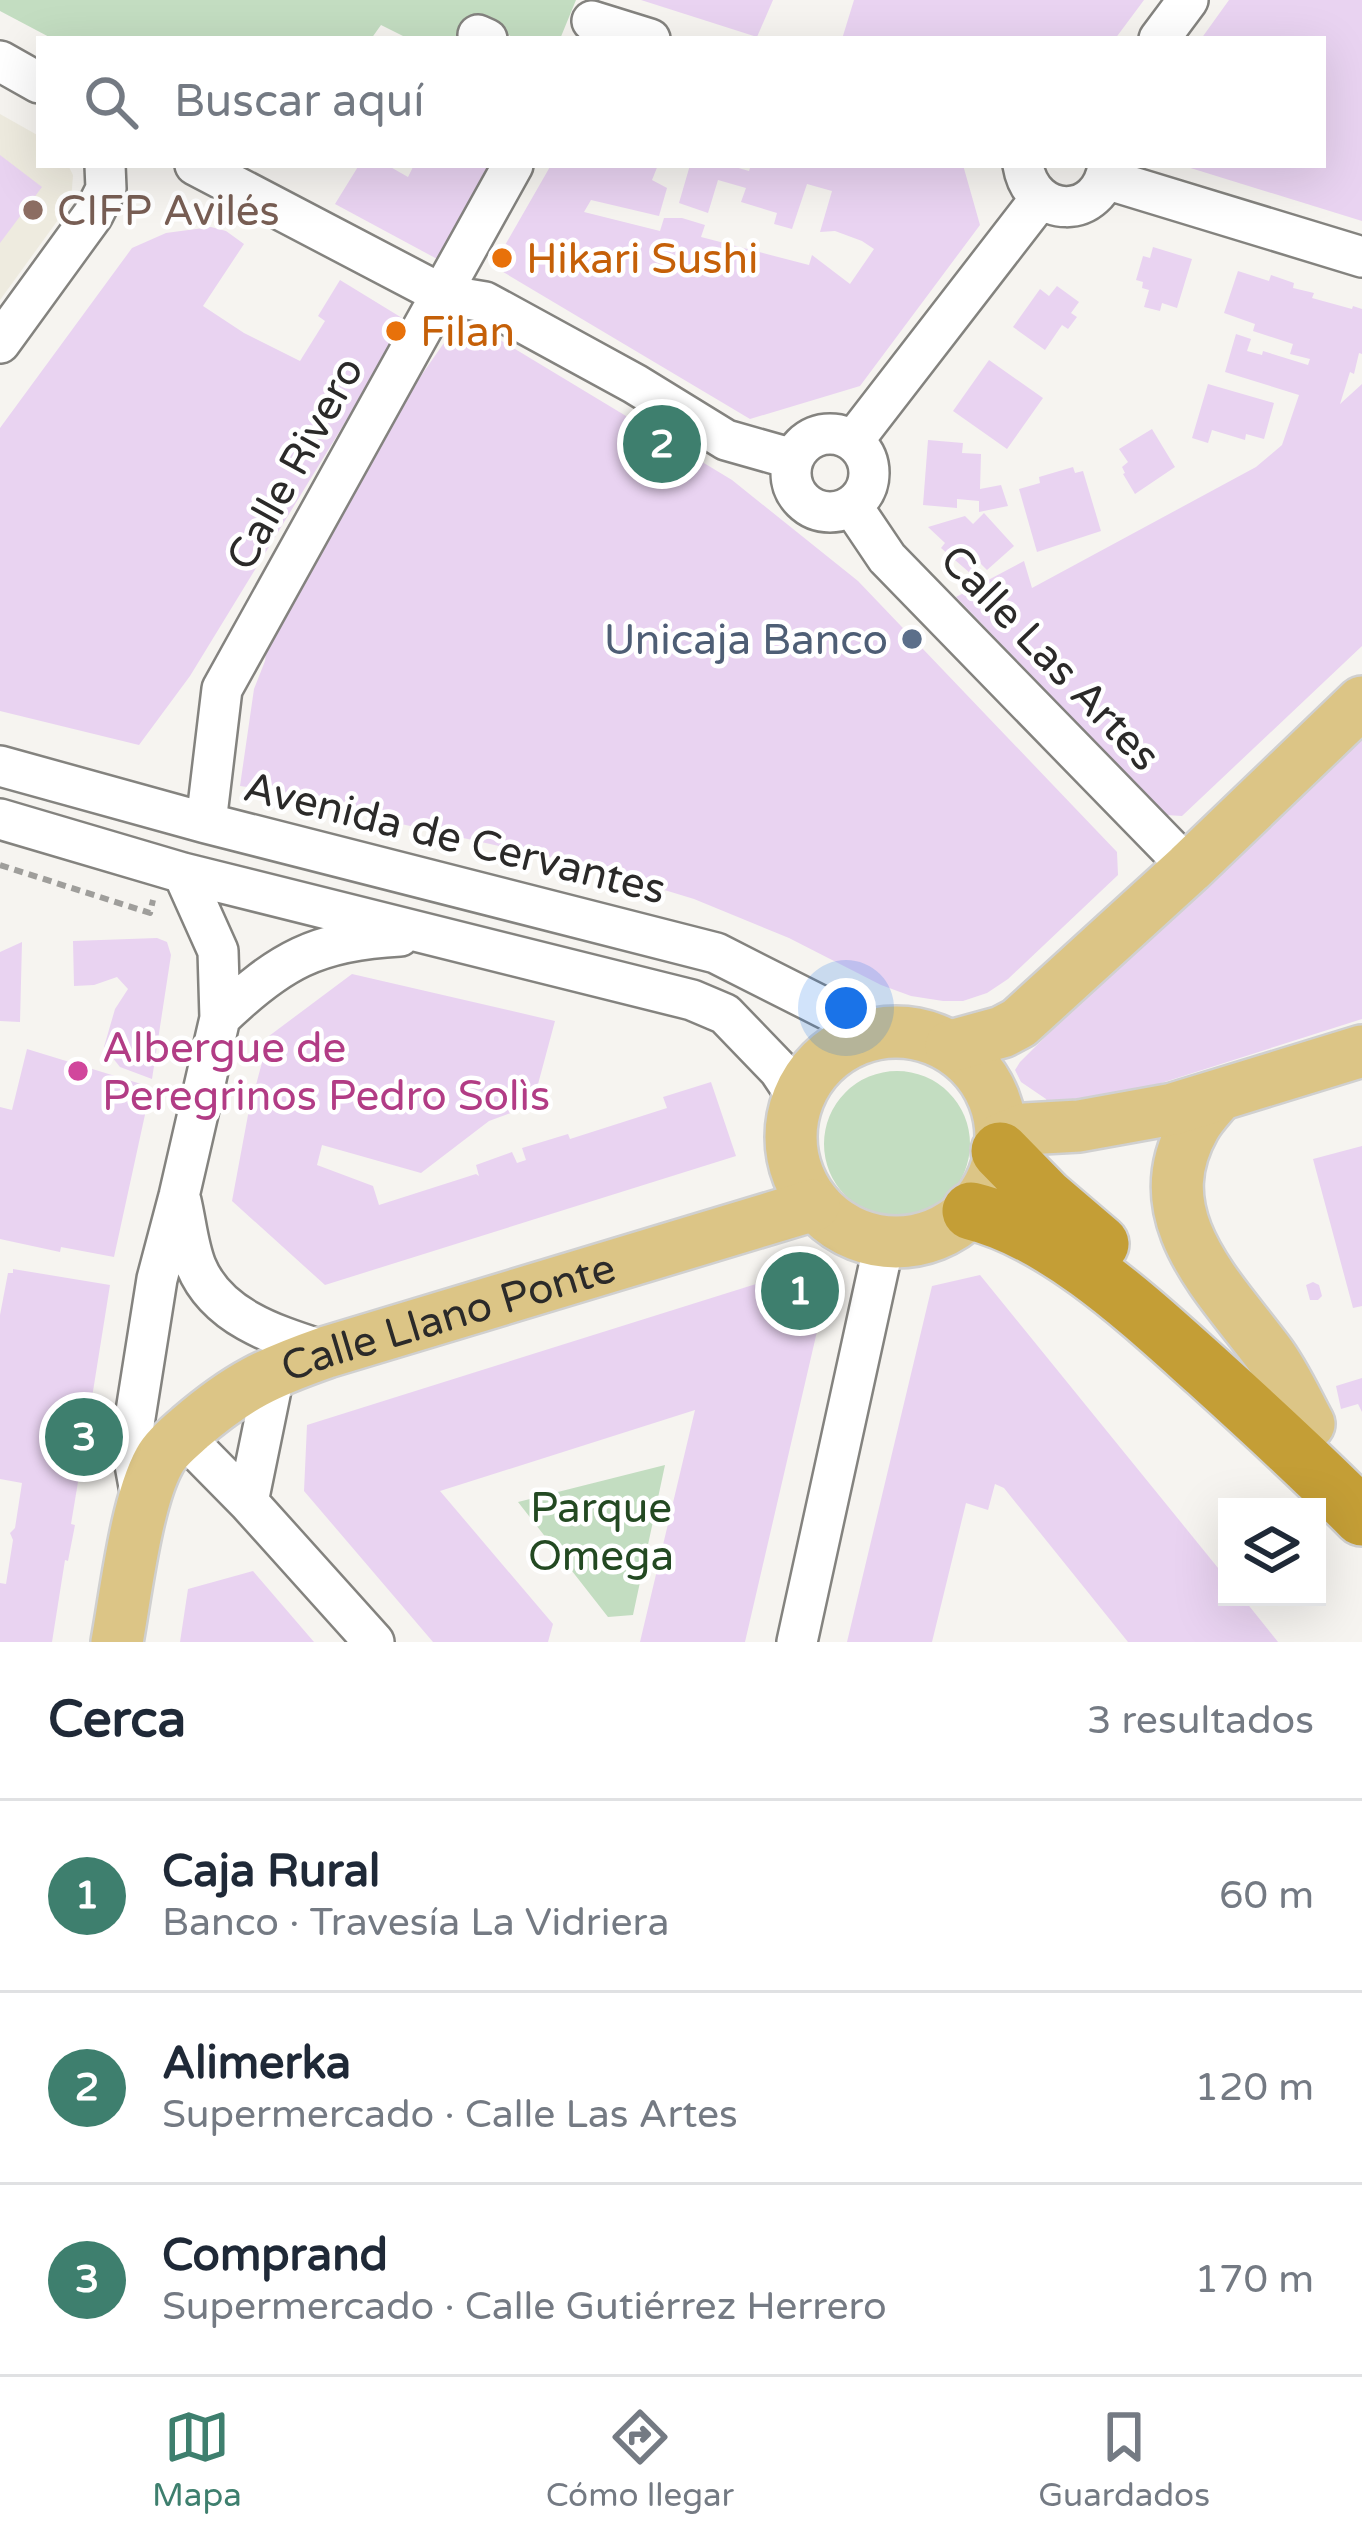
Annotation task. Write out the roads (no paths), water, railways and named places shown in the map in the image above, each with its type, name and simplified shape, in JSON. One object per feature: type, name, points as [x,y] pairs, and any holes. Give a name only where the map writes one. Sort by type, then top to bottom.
[{"type":"highway","points":[[1000,1180],[1362,1470]]},
{"type":"highway","points":[[1000,1180],[1041,1238],[1140,1311],[1362,1517]]},
{"type":"main road","points":[[951,1046],[1019,1023],[1362,702]]},
{"type":"main road","points":[[1000,1180],[998,1110],[987,1084],[967,1058],[928,1036],[874,1033],[827,1055],[797,1097],[790,1126],[791,1155],[800,1183],[814,1204],[846,1230],[880,1242],[903,1243],[953,1226],[1000,1180],[1025,1129],[1078,1126],[1172,1109],[1362,1051]]},
{"type":"main road","points":[[1217,1096],[1195,1125],[1183,1154],[1176,1202],[1196,1256],[1272,1357],[1309,1424]]},
{"type":"main road","name":"Calle Llano Ponte","points":[[118,1642],[143,1508],[159,1460],[223,1400],[275,1370],[327,1352],[814,1204]]},
{"type":"street","points":[[1161,36],[1187,0]]},
{"type":"street","points":[[591,20],[641,36]]},
{"type":"street","points":[[0,62],[36,81]]},
{"type":"street","points":[[0,343],[93,215],[106,189],[105,168]]},
{"type":"street","points":[[201,168],[443,295],[485,302],[635,384],[725,440],[793,459]]},
{"type":"street","name":"Calle Rivero","points":[[206,823],[222,688],[511,168]]},
{"type":"street","points":[[853,441],[1031,182],[1052,205],[1078,205],[1090,200],[1107,172],[1362,257]]},
{"type":"street","points":[[826,434],[853,441],[862,450],[869,474],[861,498],[839,512],[811,508],[800,499],[790,473],[800,447],[826,434]]},
{"type":"street","name":"Calle Las Artes","points":[[852,506],[887,557],[1189,868]]},
{"type":"street","name":"Avenida de Cervantes","points":[[0,766],[716,953],[874,1033]]},
{"type":"street","points":[[0,819],[172,869],[692,1000],[725,1014],[779,1070],[797,1097]]},
{"type":"street","points":[[143,1508],[131,1443],[157,1279],[220,1018],[218,951],[172,869]]},
{"type":"street","points":[[220,1018],[257,982],[303,955],[356,938],[432,935]]},
{"type":"street","points":[[179,1196],[197,1268],[220,1300],[261,1330],[327,1352]]},
{"type":"street","points":[[797,1642],[880,1262],[880,1242]]},
{"type":"street","points":[[248,1502],[275,1370]]},
{"type":"street","points":[[182,1435],[374,1642]]},
{"type":"place","name":"CIFP Avilés","points":[[33,210]]},
{"type":"place","name":"Hikari Sushi","points":[[502,258]]},
{"type":"place","name":"Filan","points":[[396,331]]},
{"type":"place","name":"Alimerka","points":[[662,444]]},
{"type":"place","name":"Unicaja Banco","points":[[912,639]]},
{"type":"place","name":"Albergue de Peregrinos Pedro Solìs","points":[[78,1071]]},
{"type":"place","name":"Caja Rural","points":[[800,1291]]},
{"type":"place","name":"Comprand","points":[[84,1437]]},
{"type":"park label","name":"Parque Omega","points":[[601,1531]]}]
